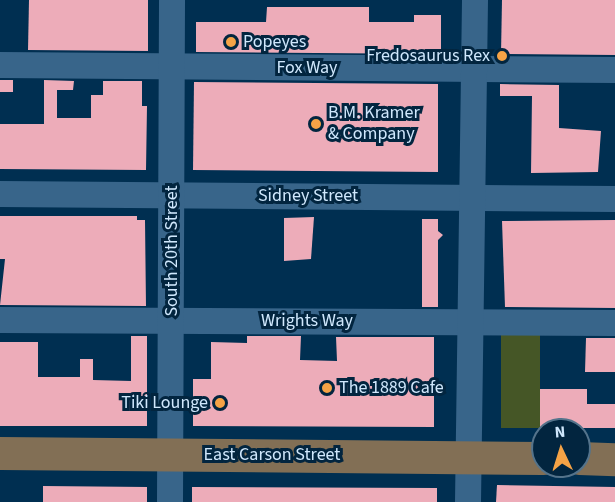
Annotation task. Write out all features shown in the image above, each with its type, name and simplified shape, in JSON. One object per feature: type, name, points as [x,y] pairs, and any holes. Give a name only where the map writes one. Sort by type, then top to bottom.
[{"type":"main road","name":"East Carson Street","points":[[0,453],[531,458]]},
{"type":"main road","points":[[591,458],[615,459]]},
{"type":"street","name":"South 20th Street","points":[[170,502],[172,0]]},
{"type":"street","points":[[468,502],[475,0]]},
{"type":"street","name":"Fox Way","points":[[0,66],[615,70]]},
{"type":"street","name":"Sidney Street","points":[[0,194],[615,199]]},
{"type":"street","name":"Wrights Way","points":[[0,320],[615,324]]},
{"type":"green space","points":[[501,334],[540,335],[540,418],[531,418],[531,428],[501,428]]},
{"type":"building","points":[[29,0],[148,0],[148,51],[28,50]]},
{"type":"building","points":[[502,0],[615,0],[615,55],[501,54]]},
{"type":"building","points":[[267,7],[369,7],[369,22],[414,22],[414,15],[441,15],[441,54],[196,52],[196,22],[266,22]]},
{"type":"building","points":[[0,80],[13,80],[13,92],[0,92]]},
{"type":"building","points":[[44,80],[74,81],[73,90],[57,90],[57,118],[91,118],[91,95],[103,95],[103,81],[142,81],[142,106],[147,106],[146,170],[0,169],[0,124],[44,124]]},
{"type":"building","name":"B.M. Kramer & Company","points":[[194,82],[438,84],[438,172],[193,170]]},
{"type":"building","points":[[500,84],[559,85],[559,128],[601,131],[598,172],[531,173],[532,96],[500,96]]},
{"type":"building","points":[[0,216],[137,216],[137,220],[145,220],[146,306],[0,305],[5,259],[0,259]]},
{"type":"building","points":[[314,217],[311,259],[284,261],[284,218]]},
{"type":"building","points":[[422,219],[438,219],[438,231],[443,235],[438,240],[438,307],[422,307]]},
{"type":"building","points":[[615,220],[615,308],[505,307],[502,221]]},
{"type":"building","points":[[131,336],[147,336],[147,426],[0,426],[0,342],[38,342],[38,377],[80,377],[80,359],[93,359],[93,380],[131,381]]},
{"type":"building","points":[[247,336],[301,336],[300,360],[337,361],[336,337],[434,337],[434,427],[193,426],[193,379],[211,379],[211,342],[247,343]]},
{"type":"building","points":[[586,338],[615,338],[615,372],[585,372]]},
{"type":"building","points":[[540,389],[587,389],[587,404],[615,404],[615,428],[591,428],[591,418],[540,418]]},
{"type":"building","points":[[497,485],[615,487],[615,502],[496,502]]},
{"type":"building","points":[[43,486],[147,487],[147,502],[43,502]]},
{"type":"building","points":[[192,487],[437,488],[437,502],[192,502]]},
{"type":"place","name":"Popeyes","points":[[231,42]]},
{"type":"place","name":"Fredosaurus Rex","points":[[502,56]]},
{"type":"place","name":"B.M. Kramer & Company","points":[[316,124]]},
{"type":"place","name":"The 1889 Cafe","points":[[327,388]]},
{"type":"place","name":"Tiki Lounge","points":[[220,403]]}]
